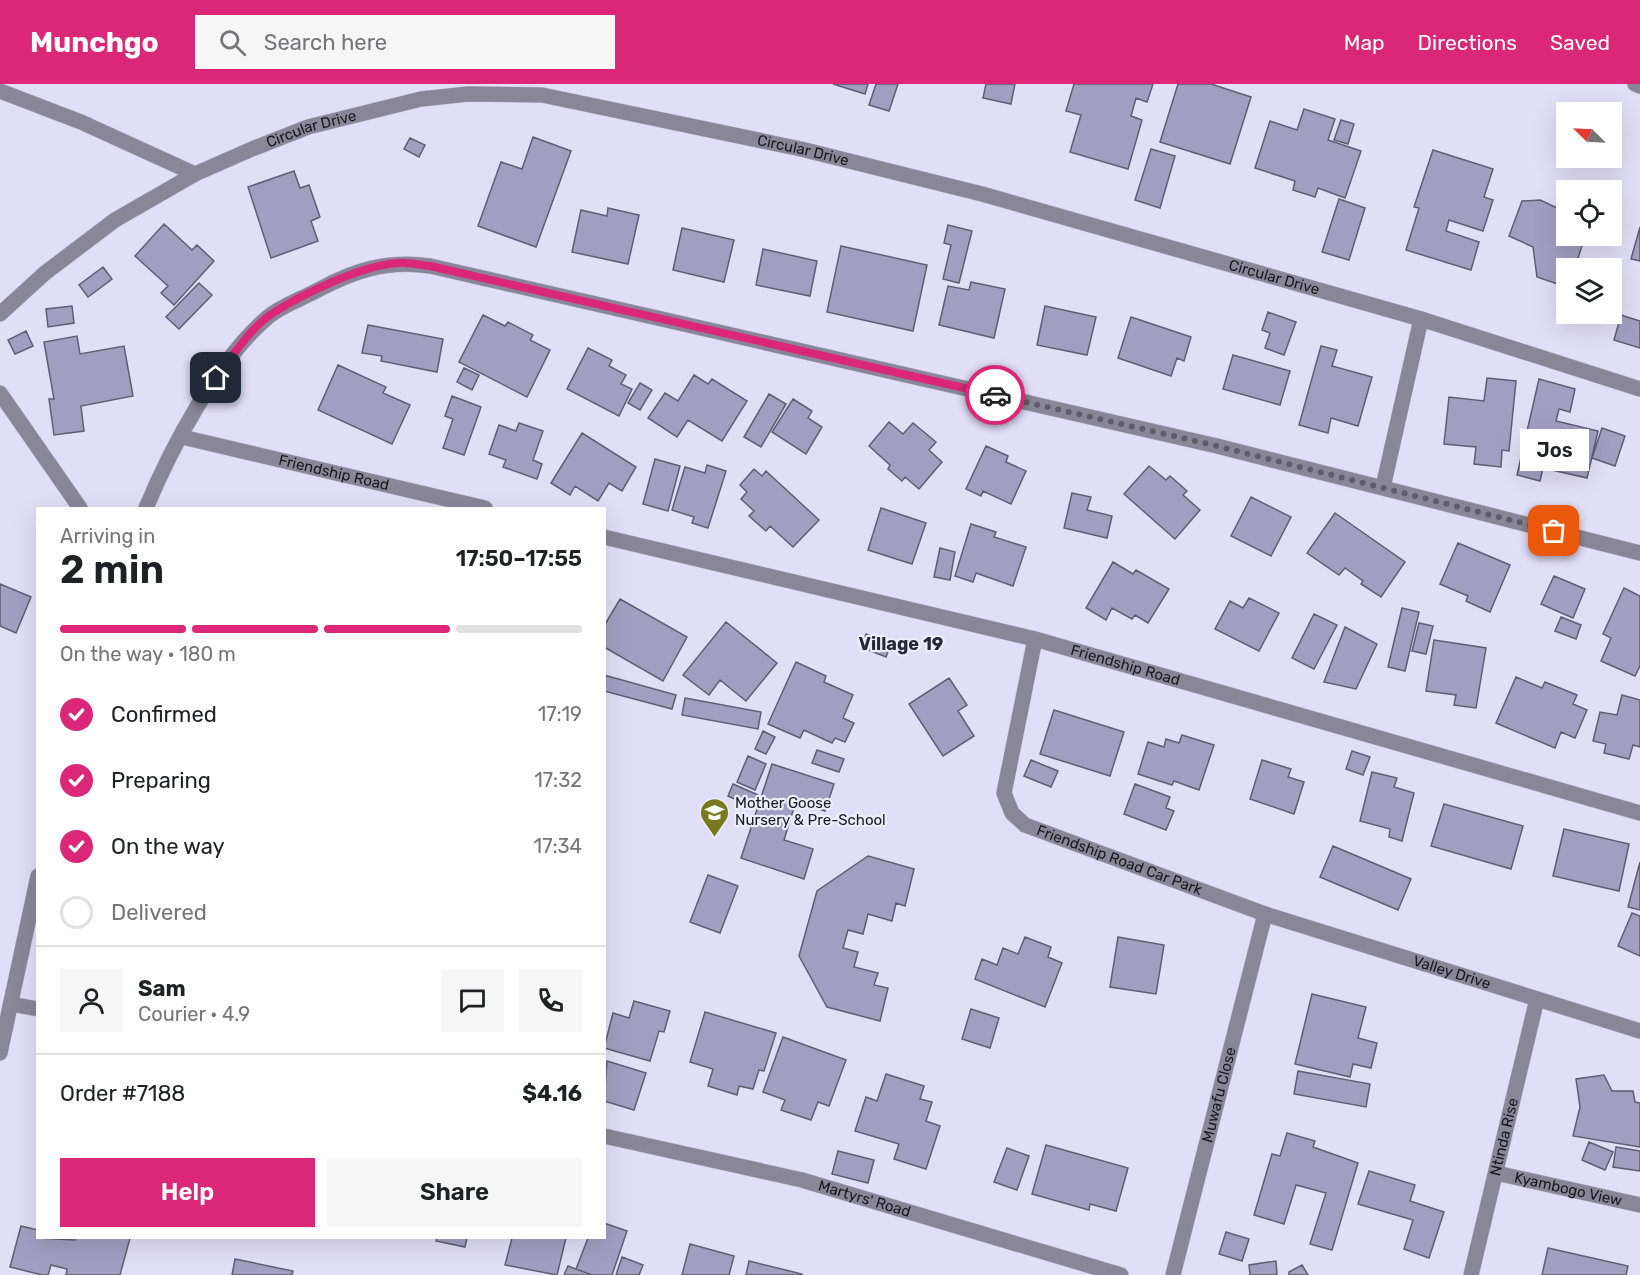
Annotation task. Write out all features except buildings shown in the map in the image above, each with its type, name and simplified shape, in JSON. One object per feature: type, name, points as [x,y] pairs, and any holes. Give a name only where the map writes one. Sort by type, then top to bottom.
[{"type":"street","points":[[1635,84],[1640,86]]},
{"type":"street","points":[[0,91],[81,122],[195,174]]},
{"type":"street","name":"Circular Drive","points":[[0,314],[45,273],[115,220],[195,174],[308,128],[421,99],[468,94],[542,95],[801,148],[982,194],[1422,318],[1640,389]]},
{"type":"street","points":[[146,507],[182,436],[216,378],[246,339],[269,316],[329,284],[364,270],[394,263],[441,269],[1217,446],[1640,553]]},
{"type":"street","points":[[1383,488],[1422,318]]},
{"type":"street","points":[[0,393],[79,507]]},
{"type":"street","name":"Friendship Road","points":[[182,436],[481,507]]},
{"type":"street","name":"Friendship Road","points":[[606,537],[1035,639],[1640,813]]},
{"type":"street","name":"Friendship Road Car Park","points":[[1035,639],[1004,793],[1012,813],[1038,832],[1265,914]]},
{"type":"street","points":[[0,1053],[36,885]]},
{"type":"street","name":"Valley Drive","points":[[1265,914],[1640,1031]]},
{"type":"street","name":"Muwafu Close","points":[[1173,1275],[1265,914]]},
{"type":"street","name":"Ntinda Rise","points":[[1471,1275],[1537,999]]},
{"type":"street","points":[[11,1004],[36,1009]]},
{"type":"street","name":"Martyrs' Road","points":[[606,1136],[802,1180],[1121,1275]]},
{"type":"street","name":"Kyambogo View","points":[[1496,1173],[1640,1205]]},
{"type":"way so far","points":[[995,395],[1217,446],[1554,531]]},
{"type":"place","name":"Jos","points":[[1554,531]]},
{"type":"place","name":"Mother Goose Nursery & Pre-School","points":[[714,838]]},
{"type":"district","name":"Village 19","points":[[901,644]]},
{"type":"route","points":[[216,378],[246,339],[269,316],[329,284],[364,270],[402,262],[430,266],[995,395]]}]
